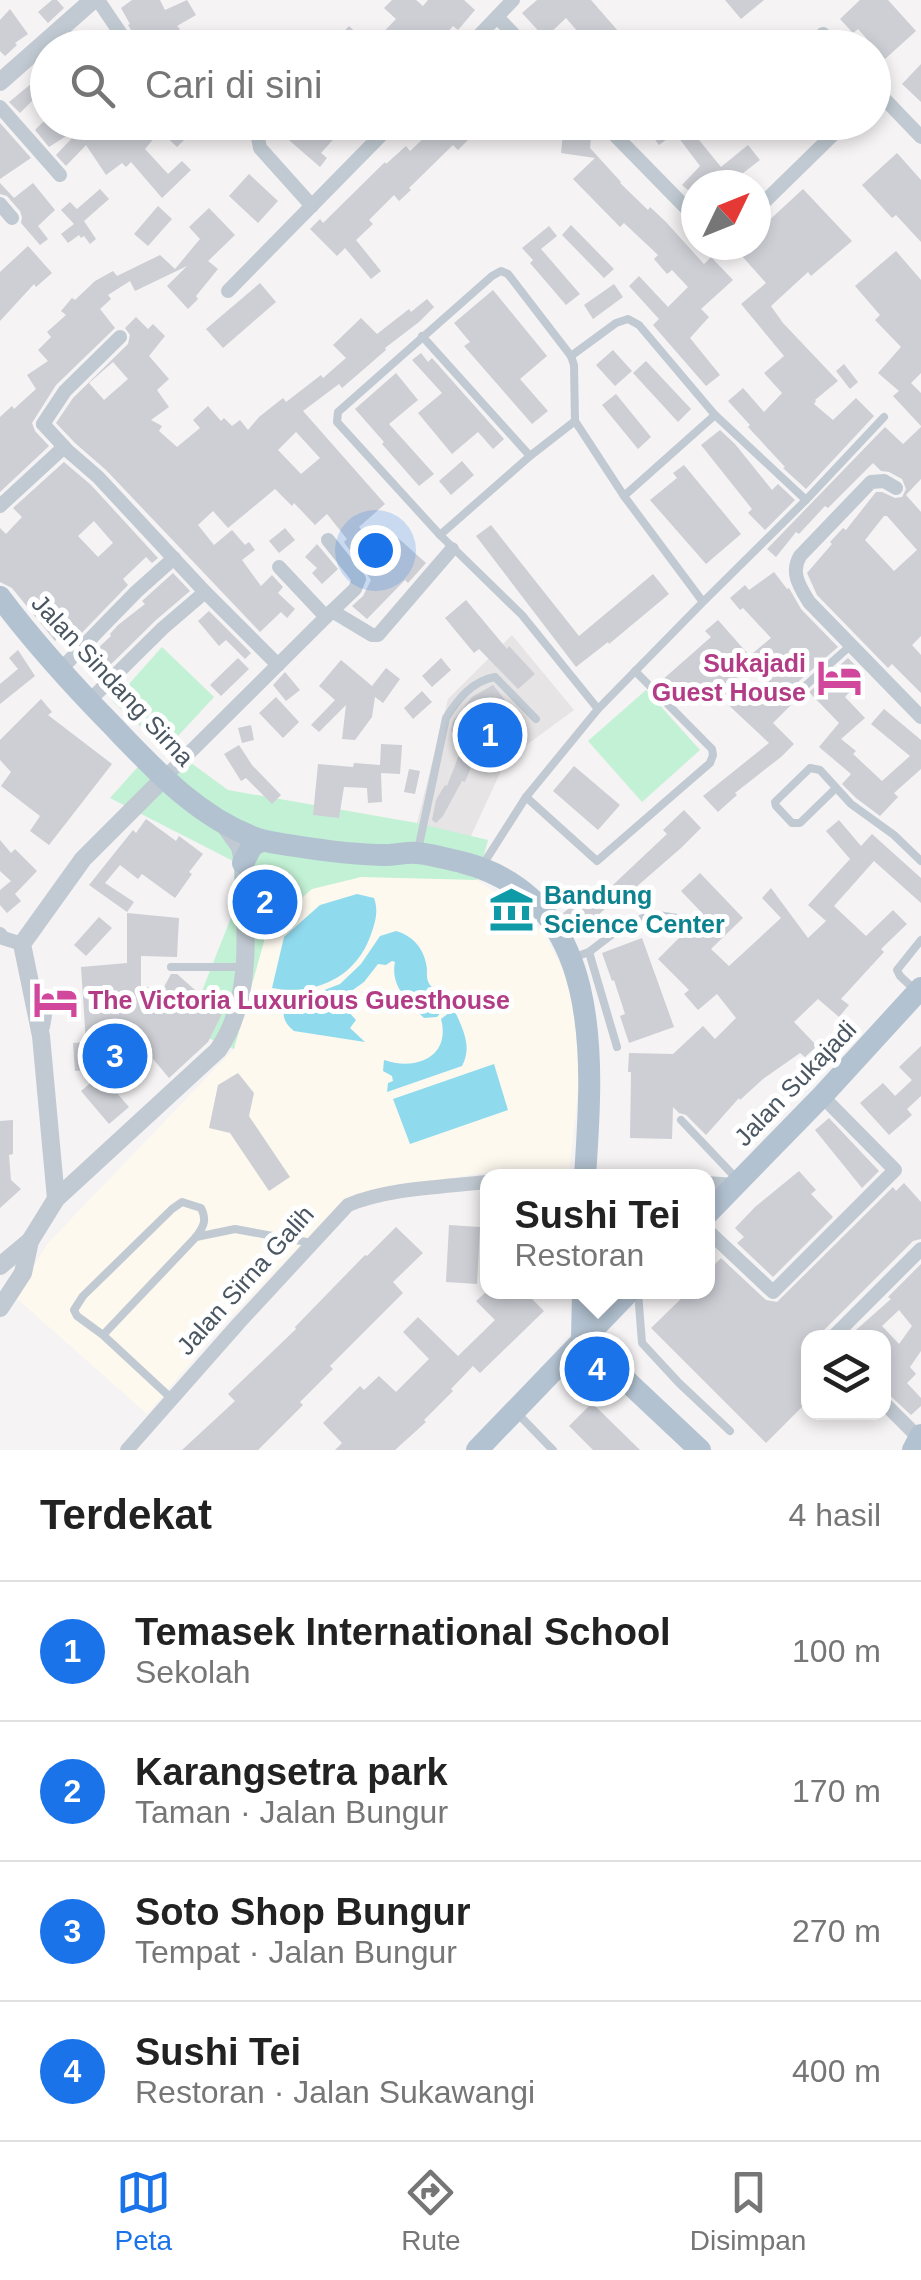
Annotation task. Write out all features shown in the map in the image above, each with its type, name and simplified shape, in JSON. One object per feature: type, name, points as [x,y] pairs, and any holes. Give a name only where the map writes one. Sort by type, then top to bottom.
[{"type":"main road","name":"Jalan Sindang Sirna","points":[[0,597],[89,702],[163,778],[212,818],[262,840],[339,853],[417,853],[480,867],[514,884],[544,910],[580,955],[588,1054],[585,1169]]},
{"type":"main road","points":[[243,863],[252,846],[262,840]]},
{"type":"main road","name":"Jalan Sukajadi","points":[[715,1206],[919,990]]},
{"type":"main road","points":[[583,1299],[582,1339],[700,1450]]},
{"type":"main road","points":[[477,1450],[622,1299]]},
{"type":"street","points":[[61,30],[96,0],[118,30]]},
{"type":"street","points":[[485,30],[513,0]]},
{"type":"street","points":[[497,17],[510,30]]},
{"type":"street","points":[[0,82],[30,56]]},
{"type":"street","points":[[0,108],[60,174]]},
{"type":"street","points":[[891,108],[921,137]]},
{"type":"street","points":[[258,140],[260,148],[312,206]]},
{"type":"street","points":[[228,291],[376,140]]},
{"type":"street","points":[[620,140],[681,203]]},
{"type":"street","points":[[771,195],[828,140]]},
{"type":"street","points":[[0,204],[12,218]]},
{"type":"street","points":[[120,337],[66,391],[43,424],[278,665]]},
{"type":"street","points":[[0,506],[64,446]]},
{"type":"street","points":[[896,488],[884,480],[871,482],[796,562],[797,582],[809,602],[921,717]]},
{"type":"street","points":[[56,1199],[41,1036],[22,944],[83,860],[355,589],[359,579],[328,540]]},
{"type":"street","points":[[279,567],[329,614],[372,636],[378,635],[452,549]]},
{"type":"street","points":[[60,669],[174,558]]},
{"type":"street","points":[[89,702],[163,628],[206,592]]},
{"type":"street","points":[[0,1266],[30,1241],[56,1199],[218,1050],[229,1034],[246,967],[243,863],[240,847],[224,824]]},
{"type":"street","points":[[1,937],[22,944]]},
{"type":"street","points":[[715,1238],[773,1292],[895,1170],[822,1096]]},
{"type":"street","name":"Jalan Sirna Galih","points":[[128,1449],[348,1205],[480,1183]]},
{"type":"street","points":[[715,1185],[737,1184]]},
{"type":"street","points":[[0,1308],[24,1273],[30,1241]]},
{"type":"street","points":[[840,1330],[921,1249]]},
{"type":"street","points":[[891,1411],[918,1441]]},
{"type":"lane","points":[[598,709],[522,616],[452,549],[338,422],[338,412],[492,276],[501,271],[508,274],[571,356],[575,421],[624,496],[703,602]]},
{"type":"lane","points":[[571,356],[616,322],[628,319],[640,325],[714,414],[806,500]]},
{"type":"lane","points":[[422,336],[530,456]]},
{"type":"lane","points":[[624,496],[714,414]]},
{"type":"lane","points":[[480,867],[526,798],[598,709],[884,417]]},
{"type":"lane","points":[[440,535],[575,421]]},
{"type":"lane","points":[[804,687],[850,646]]},
{"type":"lane","points":[[526,798],[597,861],[710,764],[712,749],[635,671]]},
{"type":"lane","points":[[417,853],[446,718],[457,700],[481,679],[495,677],[536,719]]},
{"type":"lane","points":[[836,788],[800,823],[792,823],[776,806],[775,802],[810,768],[820,770],[836,788],[850,804],[894,835],[921,861]]},
{"type":"lane","points":[[617,1047],[580,955],[619,928],[651,914],[684,919]]},
{"type":"lane","points":[[919,990],[898,970],[921,940]]},
{"type":"lane","points":[[171,968],[246,967]]},
{"type":"lane","points":[[41,1036],[52,998]]},
{"type":"lane","points":[[682,1120],[737,1184]]},
{"type":"lane","points":[[103,1335],[204,1226],[206,1217],[201,1208],[182,1202],[172,1209],[82,1296],[74,1310],[172,1399]]},
{"type":"lane","points":[[196,1236],[235,1229],[312,1243]]},
{"type":"lane","points":[[639,1299],[642,1343],[730,1431]]},
{"type":"lane","points":[[514,1411],[554,1450]]},
{"type":"shaded area","points":[[512,635],[574,710],[506,760],[470,838],[417,823],[448,699]]},
{"type":"shaded area","points":[[436,875],[477,880],[521,910],[545,935],[565,973],[579,1023],[581,1064],[570,1169],[480,1169],[480,1173],[367,1192],[347,1199],[217,1332],[147,1414],[14,1296],[48,1243],[234,1049],[268,927],[312,889],[361,877]]},
{"type":"green space","points":[[162,647],[214,697],[166,749],[113,702]]},
{"type":"green space","points":[[646,690],[700,750],[642,802],[588,741]]},
{"type":"green space","points":[[144,760],[166,781],[187,760],[228,790],[417,823],[488,840],[477,880],[361,877],[312,889],[268,927],[234,1049],[187,1029],[232,915],[235,862],[110,798]]},
{"type":"water","points":[[357,894],[374,898],[376,913],[370,937],[354,963],[318,986],[272,988],[284,937],[320,905]]},
{"type":"water","points":[[396,931],[417,945],[426,962],[430,985],[451,1001],[437,1017],[424,1018],[406,1000],[395,979],[392,961],[378,964],[350,992],[354,999],[346,1009],[356,1020],[350,1028],[365,1042],[290,1028],[284,1018],[285,1002],[340,984],[361,964],[380,936]]},
{"type":"water","points":[[454,1009],[466,1044],[462,1066],[387,1092],[388,1083],[393,1081],[383,1071],[384,1060],[408,1064],[428,1058],[441,1043],[441,1019]]},
{"type":"water","points":[[494,1064],[508,1110],[410,1144],[393,1099]]},
{"type":"building","points":[[52,0],[64,8],[48,23],[38,12]]},
{"type":"building","points":[[132,0],[160,0],[165,10],[187,0],[196,15],[177,26],[179,30],[131,30],[121,8]]},
{"type":"building","points":[[392,0],[416,0],[423,6],[428,0],[464,0],[475,10],[458,30],[453,26],[450,30],[385,30],[396,19],[384,8]]},
{"type":"building","points":[[537,0],[591,0],[617,30],[576,30],[566,18],[553,30],[538,30],[522,13]]},
{"type":"building","points":[[725,0],[764,0],[741,19]]},
{"type":"building","points":[[860,0],[888,0],[916,31],[891,54],[891,30],[850,30],[840,19]]},
{"type":"building","points":[[10,9],[28,34],[5,56],[0,51],[0,20]]},
{"type":"building","points":[[921,64],[921,102],[902,84]]},
{"type":"building","points":[[30,85],[30,103],[20,113],[9,102]]},
{"type":"building","points":[[0,123],[31,158],[0,179]]},
{"type":"building","points":[[70,140],[152,140],[145,149],[168,174],[182,161],[191,170],[162,198],[131,162],[126,167],[122,163],[106,175],[86,145],[66,166],[56,155]]},
{"type":"building","points":[[333,140],[321,153],[327,158],[320,167],[290,141]]},
{"type":"building","points":[[422,140],[468,140],[458,150],[453,145],[399,201],[394,195],[369,220],[373,224],[356,240],[381,271],[371,279],[345,248],[337,256],[310,229],[320,219],[323,223],[385,162],[406,146],[410,151]]},
{"type":"building","points":[[562,140],[591,140],[590,148],[620,183],[681,239],[681,260],[700,260],[704,264],[714,260],[733,280],[701,309],[709,317],[690,338],[720,375],[706,386],[653,325],[659,319],[629,286],[639,276],[668,307],[688,287],[672,270],[667,274],[654,259],[658,255],[624,223],[620,227],[573,179],[595,158],[561,153]]},
{"type":"building","points":[[680,140],[699,140],[721,167],[748,145],[760,160],[747,170],[696,170],[700,166]]},
{"type":"building","points":[[897,153],[921,180],[921,242],[862,185]]},
{"type":"building","points":[[249,174],[278,201],[258,223],[229,196]]},
{"type":"building","points":[[0,183],[14,198],[33,183],[55,210],[38,226],[48,239],[40,245],[21,223],[20,211],[7,196],[0,194]]},
{"type":"building","points":[[100,189],[109,199],[84,221],[96,239],[90,244],[79,235],[68,243],[61,234],[74,224],[61,210],[70,202],[77,209]]},
{"type":"building","points":[[803,189],[852,241],[811,276],[808,272],[771,306],[838,381],[814,404],[833,420],[856,398],[874,416],[806,489],[783,468],[728,401],[743,388],[764,412],[782,393],[764,373],[784,356],[741,304],[766,283],[745,260],[771,260],[771,219]]},
{"type":"building","points":[[158,206],[172,219],[148,246],[134,234]]},
{"type":"building","points":[[209,208],[235,235],[208,261],[218,269],[196,296],[198,299],[188,309],[167,286],[187,266],[135,291],[130,281],[108,295],[111,299],[100,309],[115,328],[56,385],[32,423],[49,446],[0,492],[0,417],[36,389],[27,375],[48,361],[38,350],[51,337],[47,332],[66,315],[61,311],[72,298],[75,300],[113,271],[117,276],[160,255],[175,269],[200,239],[189,227]]},
{"type":"building","points":[[571,225],[614,269],[604,278],[562,235]]},
{"type":"building","points":[[549,226],[557,236],[541,249],[580,294],[566,305],[522,248]]},
{"type":"building","points":[[28,246],[52,273],[36,287],[34,284],[0,321],[0,272]]},
{"type":"building","points":[[896,251],[921,280],[921,373],[911,383],[921,393],[921,426],[893,396],[899,391],[878,373],[901,347],[875,320],[880,315],[855,286]]},
{"type":"building","points":[[260,283],[276,302],[223,348],[206,329]]},
{"type":"building","points":[[614,284],[623,297],[593,319],[584,305]]},
{"type":"building","points":[[493,290],[547,356],[520,379],[548,411],[532,424],[464,346],[470,342],[454,323]]},
{"type":"building","points":[[427,299],[434,307],[342,388],[339,384],[303,411],[385,504],[359,527],[383,553],[398,538],[426,563],[367,619],[352,606],[371,580],[344,542],[347,539],[327,514],[315,525],[275,489],[228,528],[213,511],[198,525],[214,545],[232,530],[245,545],[249,542],[255,550],[242,560],[261,586],[272,575],[283,587],[278,593],[295,609],[287,618],[281,612],[260,632],[56,423],[73,398],[128,344],[130,335],[125,328],[136,317],[148,329],[153,324],[165,336],[149,356],[169,379],[157,390],[169,407],[151,420],[162,426],[159,431],[177,447],[200,428],[193,420],[208,406],[221,421],[224,418],[232,426],[240,420],[248,430],[283,398],[286,402],[346,358],[333,345],[361,318],[377,334],[409,309],[411,312]],"holes":[[[113,362],[128,379],[104,400],[89,383]],[[296,432],[320,458],[301,474],[278,450]]]},
{"type":"building","points":[[613,350],[632,371],[615,386],[596,365]]},
{"type":"building","points":[[421,353],[428,362],[432,358],[504,439],[493,449],[478,432],[452,454],[418,413],[442,393],[412,360]]},
{"type":"building","points":[[646,361],[691,409],[678,422],[633,373]]},
{"type":"building","points":[[844,364],[858,382],[850,389],[836,371]]},
{"type":"building","points":[[396,373],[418,400],[389,424],[434,474],[419,486],[355,409]]},
{"type":"building","points":[[616,394],[651,437],[638,449],[602,405]]},
{"type":"building","points":[[885,427],[903,444],[921,427],[921,479],[906,495],[921,512],[921,636],[912,645],[921,655],[921,693],[892,664],[888,668],[817,595],[807,573],[876,492],[902,497],[906,489],[902,479],[881,471],[873,463],[799,534],[796,532],[776,557],[767,549]],"holes":[[[887,516],[917,550],[894,571],[865,540]]]},
{"type":"building","points":[[720,430],[772,490],[778,484],[795,500],[765,530],[748,513],[752,509],[701,445]]},
{"type":"building","points":[[462,461],[474,475],[451,495],[439,481]]},
{"type":"building","points":[[64,462],[91,485],[158,558],[152,563],[146,557],[123,579],[128,585],[72,643],[63,634],[55,641],[12,588],[0,582],[0,528],[6,534],[22,517],[13,508]],"holes":[[[94,521],[113,543],[98,557],[78,536]]]},
{"type":"building","points":[[684,465],[741,534],[706,564],[650,500],[677,478],[673,473]]},
{"type":"building","points":[[491,525],[579,636],[653,574],[669,594],[576,667],[476,536]]},
{"type":"building","points":[[285,528],[295,540],[279,553],[269,541]]},
{"type":"building","points":[[317,544],[338,569],[322,584],[312,573],[317,568],[305,557]]},
{"type":"building","points":[[774,572],[801,609],[838,647],[799,681],[797,688],[802,694],[773,723],[794,744],[718,812],[703,796],[769,743],[706,684],[682,705],[661,681],[711,637],[705,631],[718,620],[756,663],[734,680],[751,697],[772,675],[753,653],[771,638],[730,598],[745,585],[749,590]]},
{"type":"building","points":[[173,573],[190,591],[99,676],[92,666],[105,656],[98,648]]},
{"type":"building","points":[[466,600],[507,649],[509,646],[535,674],[518,689],[479,649],[474,653],[445,618]]},
{"type":"building","points":[[209,611],[251,653],[245,659],[226,640],[219,646],[198,621]]},
{"type":"building","points":[[18,650],[35,676],[0,704],[0,684],[18,669],[9,658]]},
{"type":"building","points":[[238,658],[249,669],[221,696],[210,685]]},
{"type":"building","points":[[441,658],[451,670],[432,687],[422,676]]},
{"type":"building","points":[[848,658],[865,675],[845,697],[865,718],[841,739],[856,751],[853,754],[882,781],[910,756],[871,724],[884,709],[921,740],[921,769],[894,793],[898,797],[880,816],[842,784],[851,774],[819,747],[839,723],[809,692]]},
{"type":"building","points":[[341,660],[372,686],[386,668],[400,679],[383,703],[375,697],[372,717],[355,740],[342,739],[346,705],[319,732],[311,725],[335,700],[319,686]]},
{"type":"building","points":[[285,672],[300,690],[286,701],[273,685]]},
{"type":"building","points":[[493,685],[526,726],[498,748],[496,745],[484,759],[477,753],[465,782],[462,781],[436,823],[432,820],[436,800],[447,786],[464,742],[451,731],[453,721],[472,697]]},
{"type":"building","points":[[422,691],[432,702],[413,719],[404,708]]},
{"type":"building","points":[[276,697],[299,722],[283,738],[259,713]]},
{"type":"building","points":[[41,699],[52,712],[48,715],[112,764],[49,845],[30,831],[40,816],[1,786],[11,772],[0,760],[0,740]]},
{"type":"building","points":[[251,725],[254,740],[242,743],[238,728]]},
{"type":"building","points":[[381,744],[402,745],[400,774],[381,773],[382,802],[368,803],[367,788],[344,787],[339,818],[313,815],[318,764],[380,765]]},
{"type":"building","points":[[239,745],[281,795],[272,804],[246,778],[241,781],[224,754]]},
{"type":"building","points":[[574,766],[620,805],[598,830],[553,791]]},
{"type":"building","points":[[409,769],[420,771],[415,794],[404,792]]},
{"type":"building","points":[[684,810],[701,828],[681,848],[617,909],[611,903],[591,922],[596,927],[587,935],[573,920],[570,922],[563,913],[591,892],[598,899],[667,834],[663,830]]},
{"type":"building","points":[[146,819],[176,841],[179,836],[203,854],[175,898],[142,874],[138,879],[120,865],[105,883],[134,902],[127,912],[89,885]]},
{"type":"building","points":[[839,820],[861,846],[872,834],[921,878],[921,903],[874,861],[834,906],[866,936],[893,910],[907,924],[881,949],[884,952],[841,999],[849,1005],[839,1017],[818,999],[794,1022],[817,1046],[805,1057],[800,1053],[739,1098],[706,1135],[673,1107],[672,1139],[630,1138],[629,1053],[673,1054],[703,1026],[715,1039],[736,1018],[717,994],[698,1010],[684,994],[689,990],[658,959],[703,914],[681,891],[700,873],[743,918],[711,949],[729,966],[781,918],[762,898],[771,888],[808,938],[826,921],[808,905],[850,859],[826,831]]},
{"type":"building","points":[[0,840],[37,871],[15,894],[21,901],[7,913],[0,905],[0,890],[11,881],[0,871]]},
{"type":"building","points":[[127,913],[179,918],[177,957],[141,956],[141,987],[164,987],[171,974],[177,974],[222,1014],[208,1042],[169,1078],[149,1054],[109,1084],[129,1107],[109,1124],[81,1091],[107,1069],[75,1071],[73,1043],[86,1042],[81,967],[127,963]]},
{"type":"building","points":[[99,917],[112,928],[86,956],[74,945]]},
{"type":"building","points":[[642,938],[674,1027],[629,1043],[620,1016],[625,1014],[602,953]]},
{"type":"building","points":[[921,1046],[921,1096],[907,1109],[912,1115],[889,1135],[860,1103],[883,1083],[895,1096],[912,1080],[899,1067]]},
{"type":"building","points":[[238,1073],[254,1093],[249,1116],[290,1177],[269,1191],[230,1133],[209,1128],[218,1085]]},
{"type":"building","points":[[829,1118],[879,1171],[862,1188],[815,1130]]},
{"type":"building","points":[[13,1120],[11,1180],[21,1189],[0,1208],[0,1121]]},
{"type":"building","points":[[799,1171],[816,1190],[811,1194],[833,1217],[773,1277],[737,1243],[744,1237],[735,1228]]},
{"type":"building","points":[[904,1183],[921,1202],[921,1239],[913,1241],[824,1330],[801,1330],[801,1408],[766,1443],[651,1328],[681,1299],[715,1299],[715,1264],[721,1258],[766,1300],[777,1302],[893,1187],[896,1191]]},
{"type":"building","points":[[449,1225],[480,1227],[477,1284],[446,1282]]},
{"type":"building","points":[[396,1227],[423,1253],[393,1282],[403,1293],[330,1366],[333,1369],[300,1402],[303,1405],[258,1450],[182,1450],[235,1401],[228,1394]]},
{"type":"building","points":[[921,1264],[921,1351],[910,1367],[916,1374],[907,1383],[921,1398],[921,1406],[911,1415],[891,1396],[891,1336],[899,1344],[912,1326],[899,1310],[882,1326],[886,1330],[856,1330],[891,1299],[888,1297]]},
{"type":"building","points":[[480,1297],[532,1299],[544,1311],[480,1373],[473,1366],[426,1422],[395,1450],[335,1450],[342,1443],[323,1423],[360,1386],[364,1390],[379,1376],[396,1392],[429,1359],[403,1332],[418,1317],[458,1356],[495,1320],[476,1301]]},
{"type":"building","points":[[592,1403],[640,1450],[593,1450],[569,1426]]},
{"type":"place","name":"Sukajadi Guest House","points":[[839,677]]},
{"type":"place","name":"Temasek International School","points":[[490,735]]},
{"type":"place","name":"Karangsetra park","points":[[265,902]]},
{"type":"place","name":"Bandung Science Center","points":[[511,909]]},
{"type":"place","name":"The Victoria Luxurious Guesthouse","points":[[55,1000]]},
{"type":"place","name":"Soto Shop Bungur","points":[[115,1056]]},
{"type":"place","name":"Sushi Tei","points":[[597,1369]]}]
